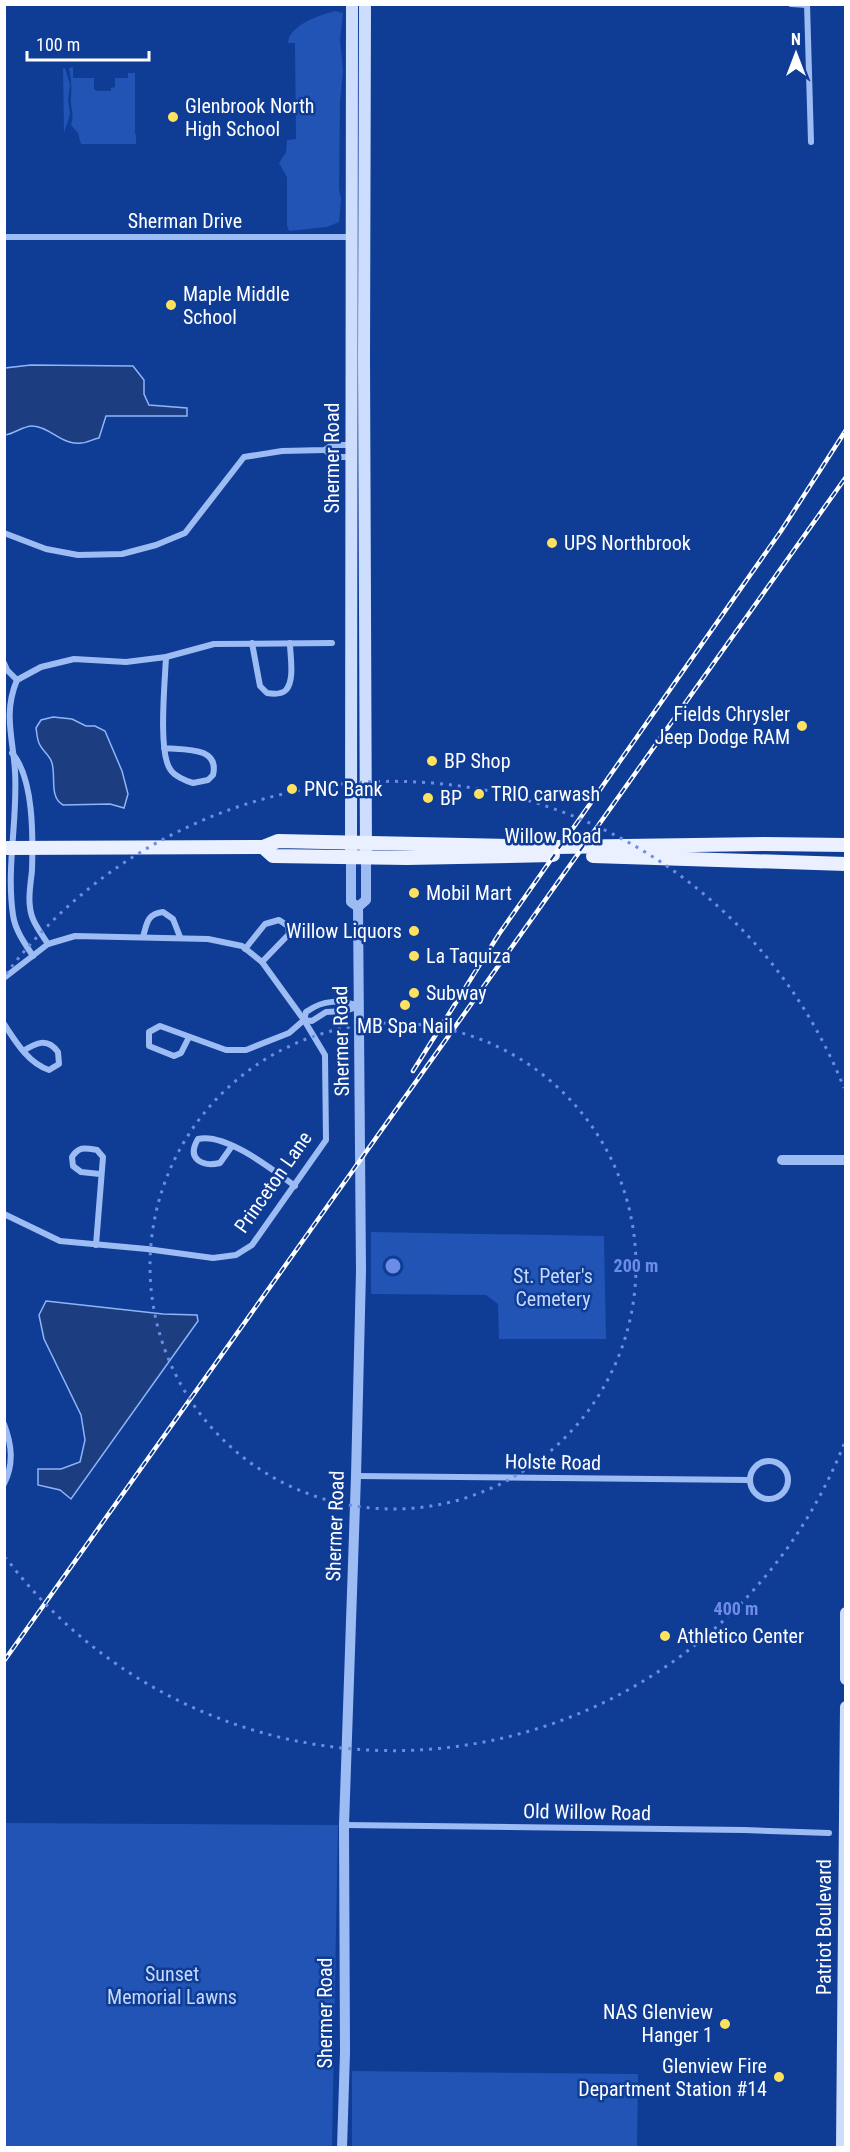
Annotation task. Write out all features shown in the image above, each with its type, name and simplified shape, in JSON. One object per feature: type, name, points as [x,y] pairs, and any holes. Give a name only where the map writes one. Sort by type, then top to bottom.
[{"type":"main road","name":"Shermer Road","points":[[351,850],[352,4]]},
{"type":"main road","name":"Shermer Road","points":[[365,4],[366,850]]},
{"type":"main road","name":"Willow Road","points":[[8,848],[263,847],[278,841],[351,850],[846,843]]},
{"type":"main road","name":"Willow Road","points":[[366,850],[637,856],[846,864]]},
{"type":"main road","points":[[755,862],[808,869],[846,870]]},
{"type":"main road","points":[[846,1613],[846,1679]]},
{"type":"main road","name":"Patriot Boulevard","points":[[842,2148],[846,1707]]},
{"type":"street","points":[[791,4],[807,5],[810,142]]},
{"type":"street","name":"Sherman Drive","points":[[4,237],[365,237]]},
{"type":"street","points":[[4,533],[46,549],[78,555],[122,554],[156,545],[185,533],[244,457],[282,451],[325,450],[332,446],[351,451],[365,451]]},
{"type":"street","points":[[325,450],[333,457],[351,451],[365,451]]},
{"type":"street","points":[[252,643],[260,686],[267,693],[279,694],[286,690],[290,680],[290,643]]},
{"type":"street","points":[[33,956],[24,943],[13,916],[8,848],[15,791],[10,704],[17,680],[41,668],[74,659],[126,662],[166,657],[214,644],[332,643]]},
{"type":"street","points":[[164,748],[201,751],[208,754],[212,761],[213,775],[208,780],[193,783],[168,767],[164,748],[166,657]]},
{"type":"street","points":[[4,663],[7,670],[17,680]]},
{"type":"street","points":[[12,753],[19,761],[27,790],[33,848],[30,908],[35,925],[48,944]]},
{"type":"street","points":[[15,791],[27,790]]},
{"type":"street","name":"Shermer Road","points":[[351,850],[351,902],[358,907]]},
{"type":"street","name":"Shermer Road","points":[[342,2148],[345,2052],[344,1825],[361,1278],[358,907],[366,900],[366,850]]},
{"type":"street","points":[[143,937],[148,918],[153,913],[163,912],[173,919],[180,937]]},
{"type":"street","points":[[245,949],[265,924],[279,920],[288,926],[289,934],[262,962]]},
{"type":"street","name":"Princeton Lane","points":[[4,978],[48,944],[75,936],[180,937],[208,939],[242,946],[262,962],[304,1020],[325,1055],[326,1140],[252,1245],[236,1255],[213,1258],[60,1241],[4,1214]]},
{"type":"street","points":[[189,1037],[181,1053],[174,1056],[149,1046],[149,1032],[160,1026],[226,1050],[246,1050],[289,1033],[304,1020],[306,1012],[319,1004],[344,1001],[360,1006]]},
{"type":"street","points":[[304,1020],[312,1021],[326,1012],[345,1011],[360,1006]]},
{"type":"street","points":[[4,1024],[23,1051],[37,1065],[45,1069],[53,1069],[59,1064],[58,1052],[49,1043],[38,1042],[23,1051]]},
{"type":"street","points":[[232,1146],[220,1163],[211,1165],[204,1163],[198,1161],[193,1155],[193,1146],[198,1139],[206,1137],[232,1146],[256,1157],[295,1186]]},
{"type":"street","points":[[96,1245],[103,1157],[97,1150],[82,1148],[76,1150],[72,1157],[73,1166],[81,1172],[100,1174]]},
{"type":"street","points":[[782,1160],[846,1160]]},
{"type":"street","points":[[4,1424],[9,1436],[12,1455],[10,1474],[4,1484]]},
{"type":"street","points":[[766,1461],[772,1461],[783,1467],[788,1478],[781,1495],[770,1499],[758,1496],[750,1486],[749,1480],[755,1466],[766,1461]]},
{"type":"street","name":"Holste Road","points":[[356,1476],[749,1480]]},
{"type":"street","name":"Old Willow Road","points":[[344,1825],[829,1833]]},
{"type":"green space","points":[[335,11],[343,13],[340,40],[343,70],[340,103],[339,189],[341,199],[339,222],[327,227],[289,231],[287,177],[279,163],[286,152],[287,140],[296,139],[295,43],[288,43],[299,26]]},
{"type":"green space","points":[[73,67],[73,78],[94,78],[94,89],[97,91],[111,91],[111,88],[115,87],[115,78],[128,78],[128,73],[135,73],[136,144],[81,144],[78,133],[71,125],[69,68]]},
{"type":"green space","points":[[63,68],[65,68],[70,85],[68,99],[70,114],[64,133]]},
{"type":"green space","name":"St. Peter's Cemetery","points":[[371,1232],[604,1236],[606,1339],[499,1339],[498,1304],[486,1295],[371,1294]]},
{"type":"green space","name":"Sunset Memorial Lawns","points":[[5,1823],[338,1825],[332,2147],[5,2147]]},
{"type":"green space","points":[[352,2071],[638,2074],[637,2147],[352,2147]]},
{"type":"shaded area","points":[[31,365],[133,366],[144,380],[144,394],[149,405],[187,408],[187,416],[106,416],[99,438],[83,443],[68,442],[44,429],[32,426],[5,435],[5,368]]},
{"type":"shaded area","points":[[53,717],[72,719],[105,731],[122,771],[128,794],[124,808],[110,804],[63,805],[59,801],[54,792],[52,763],[39,743],[36,728],[41,720]]},
{"type":"shaded area","points":[[46,1301],[163,1314],[197,1315],[198,1321],[71,1499],[60,1490],[38,1485],[38,1469],[61,1469],[80,1462],[85,1440],[81,1415],[44,1339],[39,1315]]},
{"type":"railway","points":[[413,1071],[499,934],[781,531],[846,430]]},
{"type":"railway","points":[[4,1661],[846,477]]},
{"type":"place","name":"Glenbrook North High School","points":[[173,117]]},
{"type":"place","name":"Maple Middle School","points":[[171,305]]},
{"type":"place","name":"UPS Northbrook","points":[[552,543]]},
{"type":"place","name":"Fields Chrysler Jeep Dodge RAM","points":[[802,726]]},
{"type":"place","name":"BP Shop","points":[[432,761]]},
{"type":"place","name":"PNC Bank","points":[[292,789]]},
{"type":"place","name":"TRIO carwash","points":[[479,794]]},
{"type":"place","name":"BP","points":[[428,798]]},
{"type":"place","name":"Mobil Mart","points":[[414,893]]},
{"type":"place","name":"Willow Liquors","points":[[414,931]]},
{"type":"place","name":"La Taquiza","points":[[414,956]]},
{"type":"place","name":"Subway","points":[[414,993]]},
{"type":"place","name":"MB Spa Nail","points":[[405,1005]]},
{"type":"place","name":"Athletico Center","points":[[665,1636]]},
{"type":"place","name":"NAS Glenview Hanger 1","points":[[725,2024]]},
{"type":"place","name":"Glenview Fire Department Station #14","points":[[779,2077]]}]
